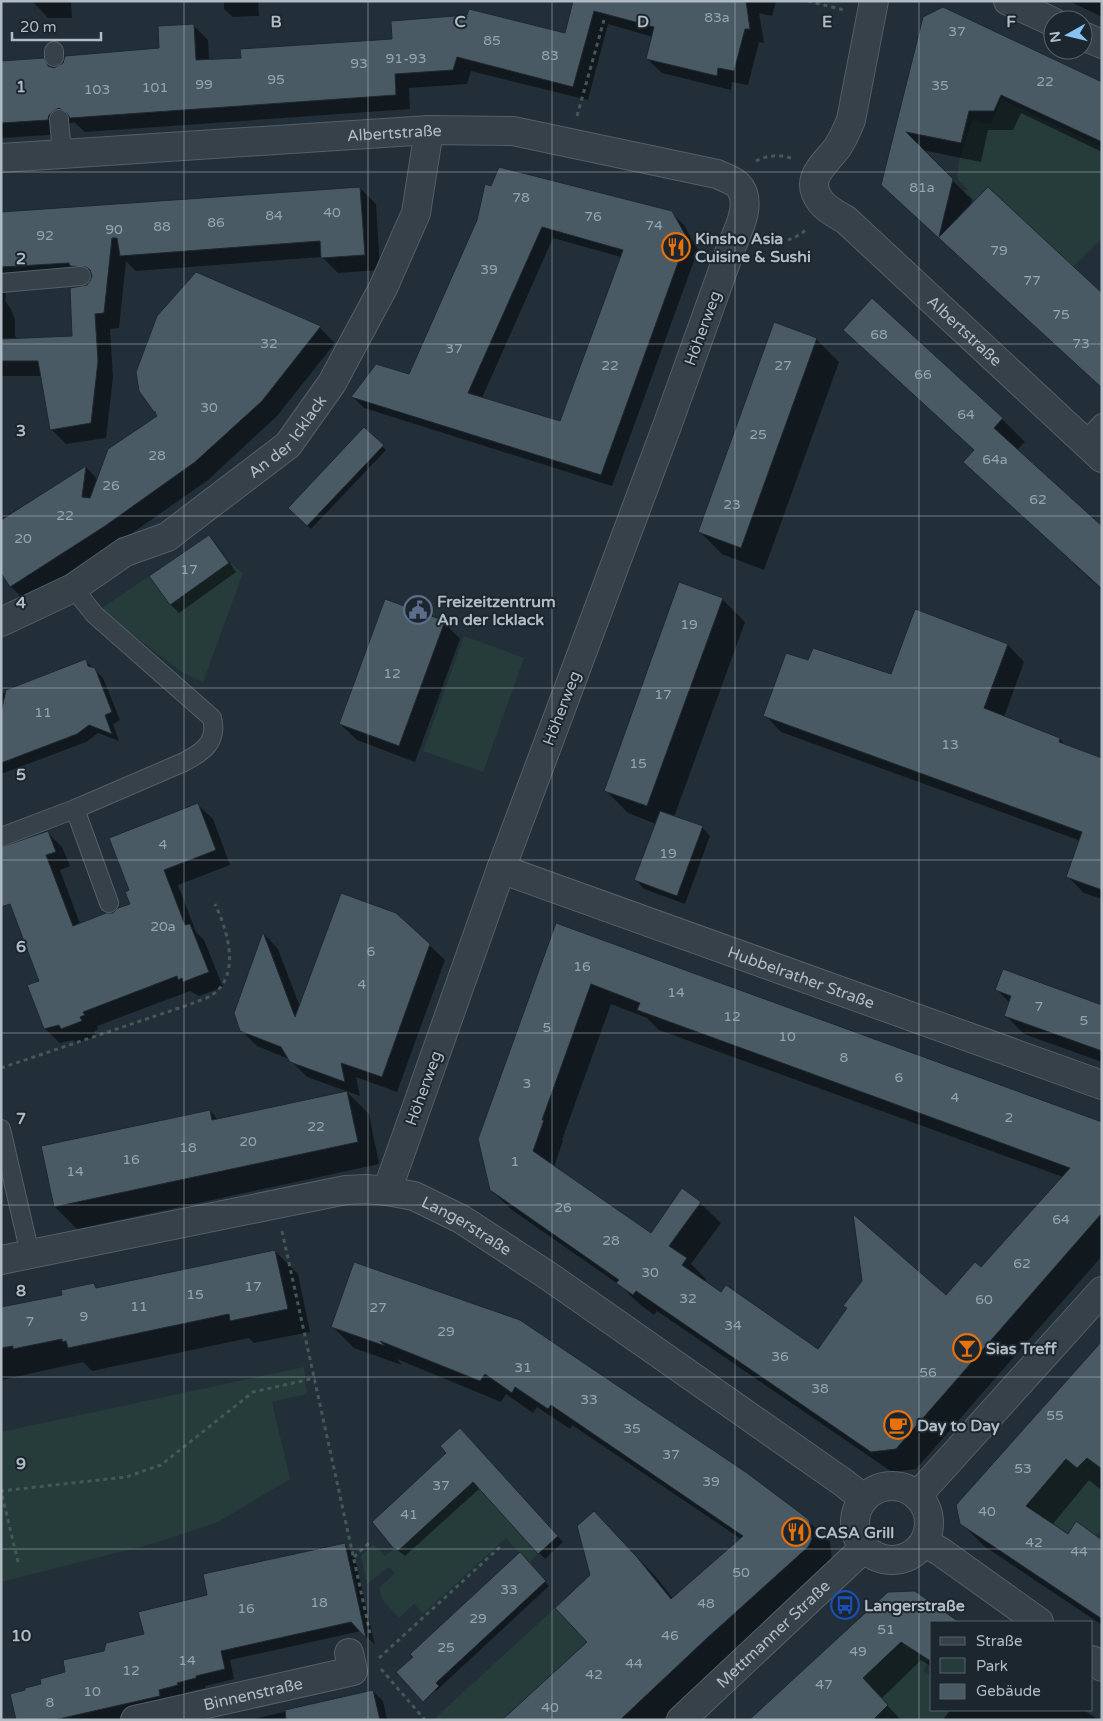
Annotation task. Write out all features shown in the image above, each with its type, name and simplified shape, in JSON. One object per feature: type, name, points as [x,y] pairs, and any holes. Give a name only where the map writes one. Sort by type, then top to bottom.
[{"type":"street","points":[[1008,1],[1043,17]]},
{"type":"street","points":[[820,188],[851,120],[873,9]]},
{"type":"street","name":"Albertstraße","points":[[1,158],[429,130],[513,131],[717,174],[736,184]]},
{"type":"street","name":"An der Icklack","points":[[1,622],[73,588],[125,552],[167,537],[288,445],[332,383],[386,279],[416,213],[429,130]]},
{"type":"street","points":[[736,184],[739,186],[744,202],[741,225]]},
{"type":"street","name":"Albertstraße","points":[[820,188],[846,220],[1096,441]]},
{"type":"street","name":"Höherweg","points":[[387,1191],[501,869],[741,225]]},
{"type":"street","name":"Hubbelrather Straße","points":[[501,869],[1102,1085]]},
{"type":"street","name":"Langerstraße","points":[[1,1260],[346,1190],[366,1189],[414,1196],[461,1219],[547,1275],[863,1498]]},
{"type":"street","points":[[917,1496],[1102,1291]]},
{"type":"street","points":[[890,1486],[899,1486],[917,1496],[926,1510],[929,1526],[924,1542],[912,1555],[895,1560],[878,1558],[864,1548],[856,1534],[854,1525],[855,1516],[863,1498],[876,1490],[890,1486]]},
{"type":"street","points":[[924,1542],[1038,1621]]},
{"type":"street","name":"Mettmanner Straße","points":[[681,1720],[864,1548]]},
{"type":"street","name":"Binnenstraße","points":[[135,1720],[353,1671],[365,1648]]},
{"type":"lane","points":[[59,119],[62,154]]},
{"type":"lane","points":[[1,283],[81,276]]},
{"type":"lane","points":[[1,837],[74,809],[184,762],[200,754],[212,737],[214,726],[212,718],[94,615],[73,588]]},
{"type":"lane","points":[[74,809],[109,903]]},
{"type":"lane","points":[[1,1129],[30,1254]]},
{"type":"path","points":[[808,1],[873,9]]},
{"type":"path","points":[[570,143],[604,20]]},
{"type":"path","points":[[736,184],[742,172],[751,164],[762,158],[775,156],[788,157],[799,162],[820,188],[815,218],[808,229],[797,237],[786,241],[773,242],[760,239],[741,225]]},
{"type":"path","points":[[1,1068],[212,995],[222,986],[228,972],[229,946],[224,922],[215,904]]},
{"type":"path","points":[[276,1203],[354,1557],[365,1648],[376,1660],[500,1547]]},
{"type":"path","points":[[18,1562],[1,1491],[126,1477],[161,1465],[252,1392],[315,1378]]},
{"type":"path","points":[[354,1557],[371,1541]]},
{"type":"path","points":[[378,1666],[425,1720]]},
{"type":"green space","points":[[1001,99],[1102,147],[1102,238],[1069,271],[975,201],[964,190],[968,190],[957,178],[959,161],[972,120],[991,124]]},
{"type":"green space","points":[[229,563],[243,573],[203,682],[182,672],[130,633],[102,608],[149,576],[170,605]]},
{"type":"green space","points":[[464,636],[524,658],[483,772],[423,751]]},
{"type":"green space","points":[[304,1367],[307,1394],[272,1402],[290,1479],[218,1522],[155,1543],[1,1582],[1,1432]]},
{"type":"green space","points":[[1087,1458],[1102,1469],[1102,1528],[1096,1536],[1076,1522],[1068,1534],[1030,1508],[1029,1503],[1067,1459],[1077,1468]]},
{"type":"green space","points":[[458,1466],[538,1554],[529,1563],[506,1538],[423,1614],[414,1604],[399,1618],[382,1599],[379,1588],[395,1573],[389,1567],[367,1584],[361,1556],[373,1544],[385,1556],[395,1548],[398,1551],[462,1493]]},
{"type":"green space","points":[[555,1608],[587,1642],[502,1720],[436,1720],[435,1718]]},
{"type":"green space","points":[[905,1641],[930,1659],[923,1671],[930,1676],[930,1711],[949,1711],[944,1720],[839,1720],[857,1683]]},
{"type":"building","points":[[573,1],[746,1],[750,29],[745,29],[734,71],[718,68],[717,76],[646,59],[654,27],[594,11],[573,87],[457,57],[453,70],[395,74],[396,95],[70,118],[67,113],[59,108],[49,115],[48,120],[1,123],[1,61],[44,58],[48,66],[54,68],[63,63],[65,56],[159,48],[158,26],[194,24],[196,60],[241,58],[240,49],[392,39],[391,21],[467,15],[469,9],[565,33]]},
{"type":"building","points":[[943,7],[1043,54],[1043,60],[1055,60],[1102,82],[1102,142],[1001,95],[994,111],[969,111],[961,143],[906,132],[953,179],[939,237],[988,187],[1102,293],[1102,388],[881,185],[923,17]]},
{"type":"building","points":[[499,167],[672,211],[687,238],[601,475],[351,397],[376,364],[409,374],[477,220],[485,184],[491,186]],"holes":[[[542,227],[623,250],[560,421],[468,393]]]},
{"type":"building","points":[[360,187],[365,255],[321,258],[320,241],[120,256],[117,238],[112,238],[104,313],[95,314],[98,361],[91,423],[50,430],[38,361],[1,361],[1,339],[72,336],[70,288],[87,285],[92,276],[90,270],[86,267],[70,266],[69,263],[1,267],[1,212]]},
{"type":"building","points":[[196,272],[321,326],[262,401],[195,462],[105,526],[10,587],[1,573],[1,520],[86,466],[82,497],[90,498],[108,449],[157,416],[156,412],[154,412],[139,391],[136,372],[157,316]]},
{"type":"building","points":[[872,298],[1003,418],[994,428],[1102,526],[1102,589],[963,462],[974,450],[843,330]]},
{"type":"building","points":[[774,322],[817,338],[741,548],[698,532]]},
{"type":"building","points":[[364,427],[384,445],[307,526],[288,508]]},
{"type":"building","points":[[209,535],[229,563],[170,605],[149,576]]},
{"type":"building","points":[[679,582],[723,598],[647,806],[604,791]]},
{"type":"building","points":[[385,599],[445,621],[399,746],[339,724]]},
{"type":"building","points":[[915,609],[1008,644],[984,708],[1060,738],[1059,742],[1102,758],[1102,890],[1066,877],[1082,832],[763,716],[786,653],[808,660],[813,648],[891,674]]},
{"type":"building","points":[[86,659],[88,666],[95,668],[112,712],[105,715],[112,734],[89,725],[77,734],[1,763],[1,713],[6,690]]},
{"type":"building","points":[[198,803],[216,850],[164,870],[185,925],[190,924],[209,972],[183,982],[182,978],[178,980],[177,976],[83,1012],[85,1015],[80,1017],[82,1021],[61,1029],[59,1025],[44,1029],[27,985],[39,981],[10,904],[1,907],[1,847],[48,831],[56,852],[46,855],[73,926],[106,913],[113,913],[118,908],[130,904],[125,892],[129,890],[109,838]]},
{"type":"building","points":[[660,811],[703,826],[677,896],[634,880]]},
{"type":"building","points":[[341,893],[396,913],[430,944],[382,1077],[341,1063],[345,1082],[290,1062],[281,1047],[240,1031],[234,1013],[263,932],[295,1017]]},
{"type":"building","points":[[556,923],[1102,1122],[1102,1213],[896,1449],[871,1452],[636,1291],[633,1295],[616,1283],[619,1280],[490,1190],[478,1139]],"holes":[[[591,984],[640,1003],[637,1010],[1070,1168],[981,1267],[975,1262],[946,1295],[853,1214],[862,1281],[843,1306],[847,1308],[818,1349],[726,1285],[721,1292],[682,1265],[687,1258],[669,1246],[701,1202],[682,1188],[651,1233],[533,1151],[544,1120],[542,1120]]]},
{"type":"building","points":[[1003,969],[1102,1005],[1102,1051],[1004,1016],[1011,996],[995,990]]},
{"type":"building","points":[[347,1091],[358,1142],[54,1207],[41,1146],[210,1110],[212,1120]]},
{"type":"building","points":[[275,1250],[288,1309],[230,1321],[229,1314],[68,1348],[66,1341],[62,1342],[62,1339],[13,1349],[13,1346],[1,1348],[1,1307],[62,1295],[61,1290],[94,1283],[96,1288]]},
{"type":"building","points":[[354,1262],[520,1320],[747,1473],[803,1515],[809,1520],[811,1529],[812,1539],[808,1547],[620,1720],[502,1720],[587,1642],[555,1608],[590,1575],[577,1526],[594,1511],[636,1556],[671,1599],[743,1536],[551,1405],[548,1409],[515,1387],[512,1393],[485,1374],[480,1381],[380,1341],[385,1346],[331,1327]]},
{"type":"building","points":[[1102,1341],[1102,1469],[1087,1458],[1077,1468],[1066,1459],[1026,1506],[1068,1534],[1076,1521],[1102,1540],[1102,1619],[960,1524],[956,1505]]},
{"type":"building","points":[[460,1428],[558,1536],[538,1554],[473,1482],[398,1551],[394,1549],[372,1522],[446,1453],[440,1446]]},
{"type":"building","points":[[345,1543],[366,1638],[351,1622],[221,1651],[225,1669],[196,1676],[196,1678],[177,1683],[178,1685],[159,1690],[160,1696],[54,1720],[16,1720],[10,1694],[41,1684],[40,1679],[65,1672],[63,1660],[104,1651],[106,1643],[144,1634],[138,1612],[207,1595],[203,1574]]},
{"type":"building","points":[[520,1552],[546,1581],[436,1683],[439,1686],[423,1702],[396,1672],[413,1657],[410,1654]]},
{"type":"building","points":[[915,1591],[958,1621],[930,1621],[930,1661],[901,1642],[863,1678],[888,1705],[873,1720],[749,1720],[888,1592]]},
{"type":"building","points":[[373,1690],[380,1720],[286,1720],[285,1710]]},
{"type":"place","name":"Kinsho Asia Cuisine & Sushi","points":[[676,247]]},
{"type":"place","name":"Freizeitzentrum An der Icklack","points":[[418,610]]},
{"type":"place","name":"Sias Treff","points":[[967,1348]]},
{"type":"place","name":"Day to Day","points":[[898,1425]]},
{"type":"place","name":"CASA Grill","points":[[796,1532]]},
{"type":"place","name":"Langerstraße","points":[[845,1605]]}]
